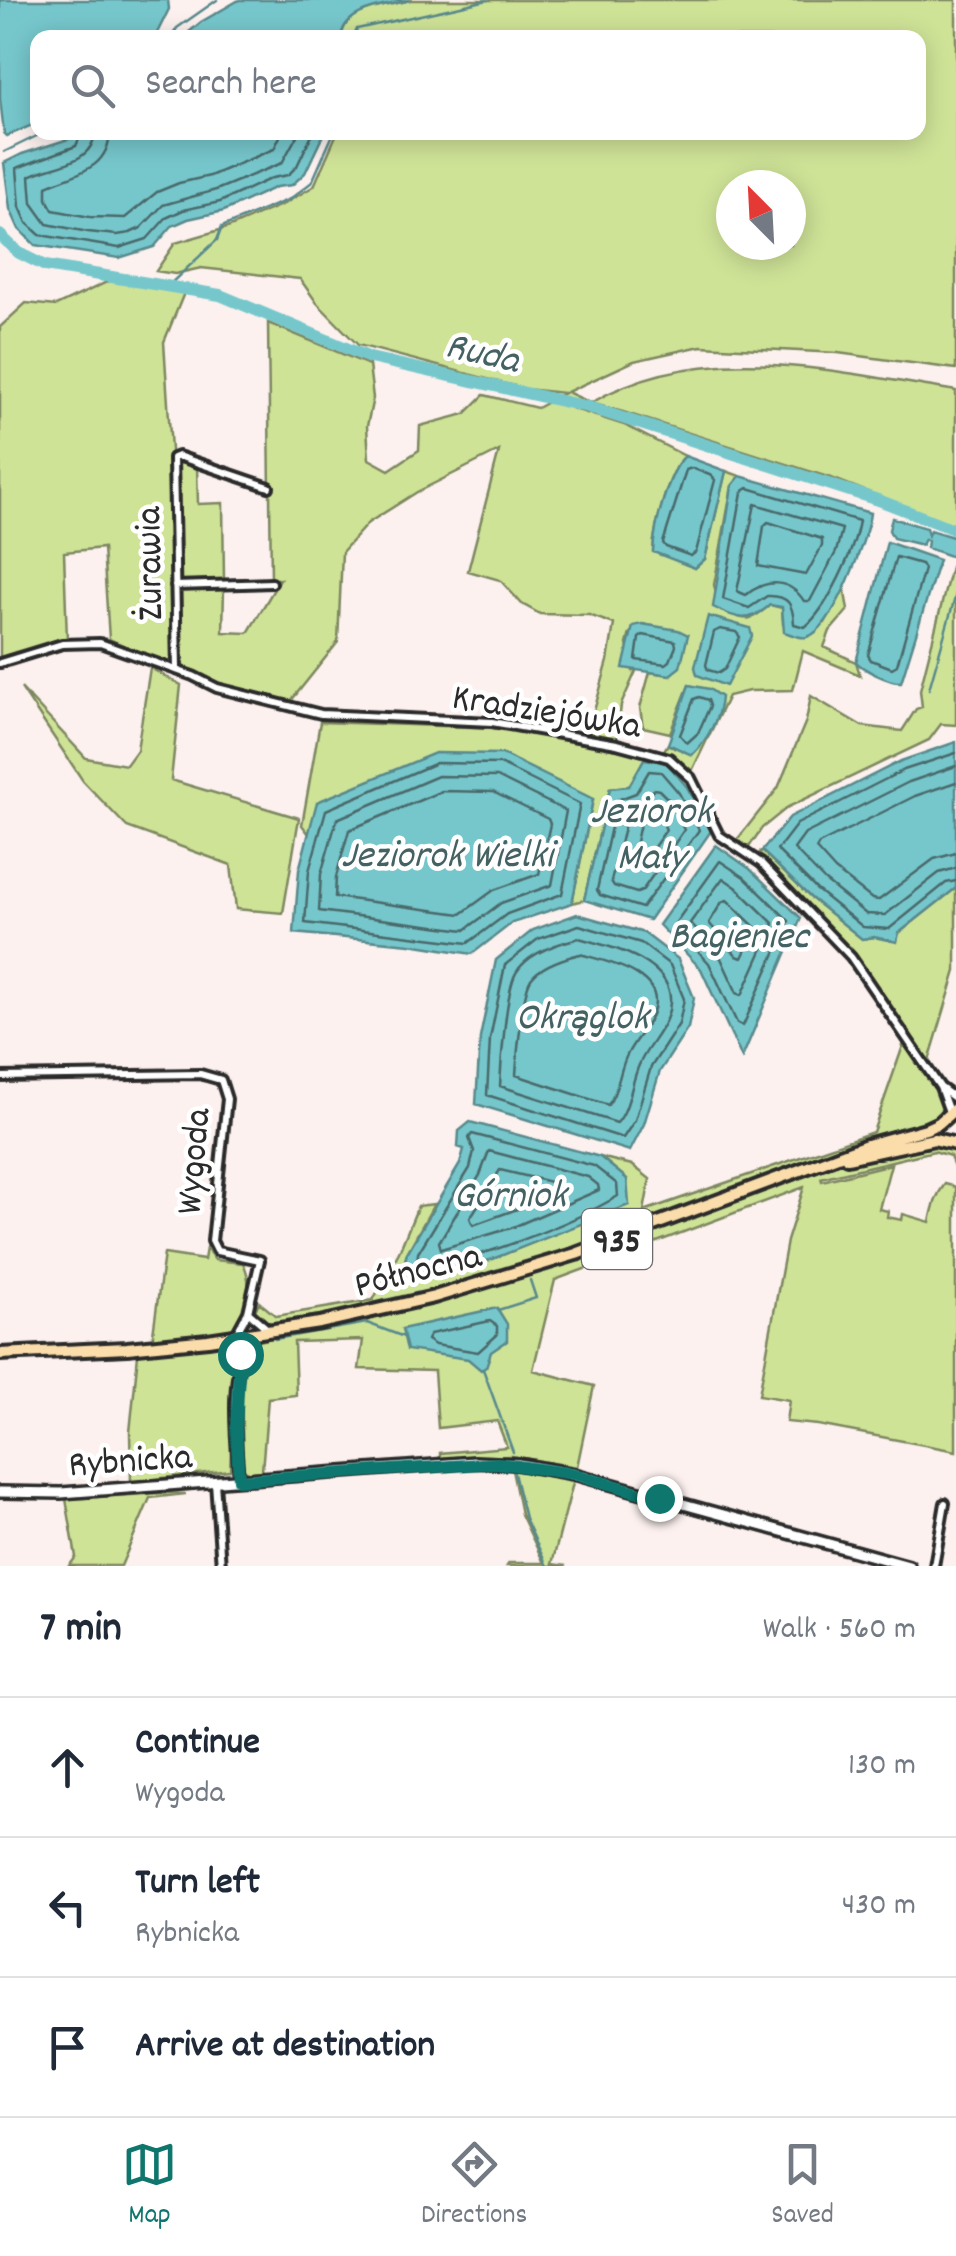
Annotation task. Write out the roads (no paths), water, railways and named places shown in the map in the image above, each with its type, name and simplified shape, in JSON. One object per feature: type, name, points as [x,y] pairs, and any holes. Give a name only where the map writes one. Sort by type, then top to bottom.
[{"type":"main road","points":[[950,1113],[945,1130],[954,1144]]},
{"type":"main road","name":"Północna","points":[[0,1354],[127,1348],[230,1337],[417,1301],[526,1271],[867,1145],[931,1126],[950,1113]]},
{"type":"main road","name":"Północna","points":[[831,1161],[934,1139],[954,1144]]},
{"type":"street","name":"Żurawia","points":[[176,670],[173,458],[178,456],[269,487]]},
{"type":"street","points":[[175,586],[272,583]]},
{"type":"street","name":"Kradziejówka","points":[[0,663],[62,644],[100,643],[217,688],[321,714],[492,722],[617,744],[670,758],[691,778],[718,835],[761,863],[850,957],[940,1087],[950,1113]]},
{"type":"street","name":"Wygoda","points":[[0,1077],[200,1074],[221,1080],[227,1099],[212,1241],[218,1251],[260,1260],[248,1312],[230,1337]]},
{"type":"street","name":"Kradziejówka","points":[[940,1087],[956,1100]]},
{"type":"street","points":[[248,1312],[270,1331]]},
{"type":"street","points":[[239,1480],[236,1428],[240,1354],[252,1334]]},
{"type":"street","points":[[230,1337],[240,1354]]},
{"type":"street","name":"Rybnicka","points":[[0,1492],[62,1493],[444,1464],[518,1464],[574,1474],[909,1566]]},
{"type":"street","points":[[215,1482],[222,1566]]},
{"type":"street","points":[[934,1566],[945,1502]]},
{"type":"water","points":[[0,0],[168,0],[169,9],[158,30],[30,30],[30,126],[7,136],[0,99]]},
{"type":"water","points":[[239,0],[410,0],[358,14],[343,30],[191,30]]},
{"type":"water","points":[[65,140],[321,140],[305,173],[292,185],[276,187],[224,211],[188,219],[172,226],[154,247],[119,258],[35,245],[19,229],[10,209],[4,163]]},
{"type":"water","points":[[685,456],[726,471],[705,559],[695,568],[653,552],[663,501]]},
{"type":"water","points":[[740,476],[870,513],[856,562],[838,601],[828,618],[807,637],[784,632],[782,607],[770,605],[743,618],[713,607],[732,486]]},
{"type":"water","points":[[892,518],[926,528],[928,535],[930,530],[956,538],[956,558],[927,548],[925,539],[922,545],[893,538],[889,530]]},
{"type":"water","points":[[887,542],[939,560],[901,682],[877,675],[856,662]]},
{"type":"water","points":[[708,616],[750,628],[752,636],[726,686],[697,675],[695,667]]},
{"type":"water","points":[[642,624],[688,635],[680,667],[670,675],[623,668],[633,626]]},
{"type":"water","points":[[689,685],[709,689],[721,697],[712,728],[692,755],[668,744]]},
{"type":"water","points":[[956,742],[956,888],[899,933],[897,942],[874,937],[862,939],[762,851],[790,817],[901,761]]},
{"type":"water","name":"Jeziorok Wielki","points":[[435,753],[502,754],[593,799],[572,903],[512,923],[472,954],[294,933],[299,870],[317,802]]},
{"type":"water","name":"Jeziorok Mały","points":[[644,759],[666,762],[687,787],[711,831],[649,920],[584,900],[610,788],[629,786]]},
{"type":"water","name":"Bagieniec","points":[[716,845],[750,869],[801,918],[742,1058],[701,969],[659,925]]},
{"type":"water","name":"Okrąglok","points":[[577,914],[644,933],[678,959],[694,998],[688,1028],[660,1071],[644,1124],[630,1151],[476,1104],[480,1038],[496,960],[533,930]]},
{"type":"water","name":"Górniok","points":[[470,1122],[600,1157],[627,1179],[629,1205],[490,1260],[400,1281],[407,1253],[460,1164],[464,1149],[458,1147],[459,1131]]},
{"type":"water","points":[[497,1308],[507,1324],[507,1341],[491,1352],[481,1370],[468,1359],[407,1350],[402,1329]]},
{"type":"waterway","points":[[176,30],[217,0]]},
{"type":"waterway","points":[[357,30],[488,0]]},
{"type":"waterway","points":[[4,152],[30,139]]},
{"type":"waterway","points":[[168,286],[217,240],[222,227],[290,199],[312,182],[330,140]]},
{"type":"waterway","name":"Ruda","points":[[0,235],[19,253],[45,266],[220,295],[370,358],[588,407],[881,501],[956,530]]},
{"type":"waterway","points":[[929,689],[956,594]]},
{"type":"waterway","points":[[498,1310],[536,1298],[530,1280]]},
{"type":"waterway","points":[[275,1339],[367,1323],[404,1337]]},
{"type":"waterway","points":[[483,1369],[513,1452]]},
{"type":"waterway","points":[[514,1473],[525,1518],[547,1566]]}]
